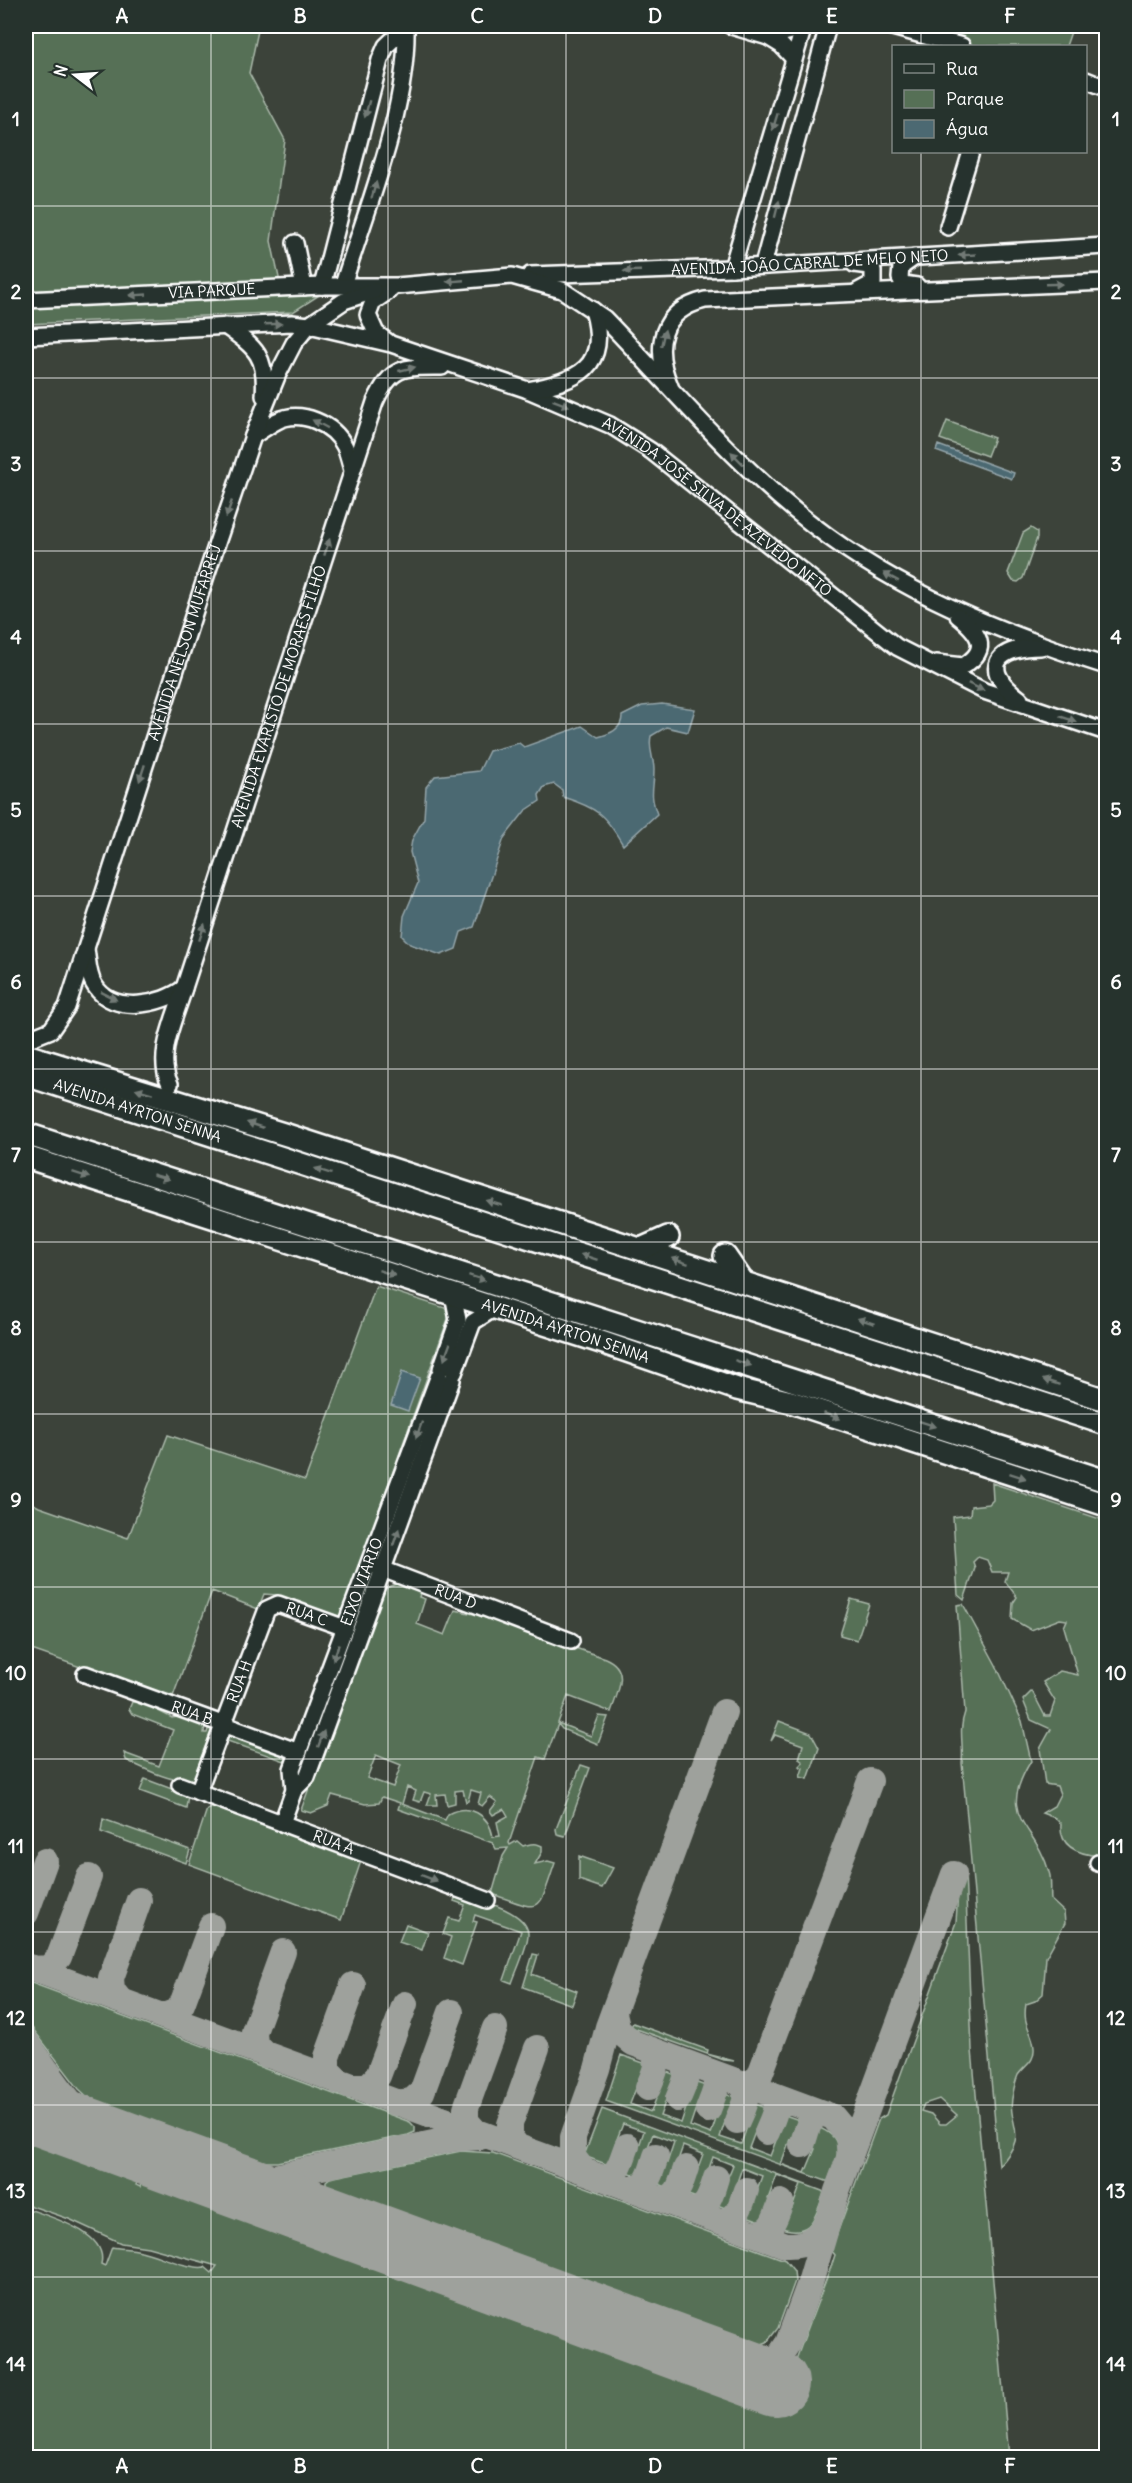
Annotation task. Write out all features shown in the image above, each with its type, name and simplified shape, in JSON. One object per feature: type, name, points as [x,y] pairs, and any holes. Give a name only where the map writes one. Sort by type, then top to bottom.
[{"type":"highway","name":"AVENIDA AYRTON SENNA","points":[[26,1055],[290,1136],[426,1183],[641,1249],[1107,1400]]},
{"type":"highway","name":"AVENIDA AYRTON SENNA","points":[[26,1076],[1107,1424]]},
{"type":"highway","points":[[170,1084],[220,1114]]},
{"type":"highway","name":"AVENIDA AYRTON SENNA","points":[[26,1134],[1107,1481]]},
{"type":"highway","points":[[290,1136],[360,1167],[423,1203]]},
{"type":"highway","name":"AVENIDA AYRTON SENNA","points":[[26,1157],[453,1294],[737,1389],[790,1402],[1107,1505]]},
{"type":"highway","points":[[641,1249],[668,1237]]},
{"type":"highway","points":[[281,1239],[421,1260]]},
{"type":"highway","points":[[725,1256],[753,1285]]},
{"type":"highway","points":[[644,1275],[753,1285]]},
{"type":"highway","points":[[653,1335],[678,1354],[790,1402]]},
{"type":"street","points":[[322,286],[383,52],[392,39],[406,26]]},
{"type":"street","points":[[343,285],[366,215],[402,88],[408,45],[406,26]]},
{"type":"street","points":[[731,26],[768,37],[781,45],[794,60]]},
{"type":"street","points":[[763,265],[828,26]]},
{"type":"street","points":[[889,26],[958,45]]},
{"type":"street","points":[[768,37],[804,27]]},
{"type":"street","points":[[732,268],[804,27]]},
{"type":"street","points":[[813,80],[798,88],[790,82],[794,60],[805,38],[812,38],[819,42],[820,52]]},
{"type":"street","points":[[1087,80],[1107,88]]},
{"type":"street","points":[[948,228],[971,153]]},
{"type":"street","points":[[341,210],[366,215]]},
{"type":"street","points":[[296,243],[304,287]]},
{"type":"street","name":"AVENIDA JOÃO CABRAL DE MELO NETO","points":[[512,276],[732,268],[1107,246]]},
{"type":"street","points":[[915,257],[901,267],[900,278],[907,286],[990,282],[1000,286]]},
{"type":"street","points":[[828,261],[864,265],[873,270],[873,283],[858,291]]},
{"type":"street","points":[[391,344],[376,333],[368,315],[373,302],[397,286],[512,276],[562,290],[593,310],[628,343],[741,463],[814,526],[887,575],[942,604],[1044,647],[1107,666]]},
{"type":"street","name":"AVENIDA JOÃO CABRAL DE MELO NETO","points":[[674,394],[665,373],[661,353],[665,329],[680,309],[705,300],[858,291],[1107,282]]},
{"type":"street","name":"VIA PARQUE","points":[[26,300],[343,285],[397,286]]},
{"type":"street","name":"AVENIDA NELSON MUFARREJ","points":[[26,1040],[44,1035],[64,1015],[253,436],[294,343],[309,325],[355,296],[397,286]]},
{"type":"street","points":[[528,390],[555,385],[585,370],[594,358],[598,345],[598,328],[593,310]]},
{"type":"street","points":[[26,336],[292,323],[309,325]]},
{"type":"street","name":"AVENIDA JOSÉ SILVA DE AZEVEDO NETO","points":[[309,325],[391,344],[455,368],[528,390],[610,425],[651,451],[755,531],[897,647],[984,692],[1107,732]]},
{"type":"street","points":[[225,326],[248,342],[263,364],[266,372],[264,409]]},
{"type":"street","name":"AVENIDA EVARISTO DE MORAES FILHO","points":[[170,1084],[165,1071],[165,1054],[184,988],[375,402],[384,382],[403,368],[455,368]]},
{"type":"street","points":[[253,436],[278,420],[292,417],[311,419],[328,427],[338,437],[345,447],[352,470]]},
{"type":"street","points":[[924,661],[963,666],[977,653],[980,642],[977,632],[942,604]]},
{"type":"street","points":[[1030,706],[1000,682],[997,674],[998,664],[1004,654],[1013,649],[1044,647]]},
{"type":"street","points":[[86,946],[95,986],[113,1000],[155,1003],[184,988]]},
{"type":"street","name":"EIXO VIÁRIO","points":[[453,1294],[463,1328]]},
{"type":"street","name":"EIXO VIÁRIO","points":[[294,1790],[292,1769],[298,1752],[361,1584],[463,1328],[495,1308]]},
{"type":"street","name":"EIXO VIÁRIO","points":[[282,1823],[294,1790],[307,1777],[377,1590],[446,1374]]},
{"type":"street","name":"RUA D","points":[[369,1564],[544,1629],[573,1636]]},
{"type":"street","points":[[361,1584],[377,1590]]},
{"type":"street","name":"RUA C","points":[[269,1606],[278,1604],[286,1606],[345,1628]]},
{"type":"street","name":"RUA H","points":[[198,1792],[264,1612],[269,1606]]},
{"type":"street","name":"RUA B","points":[[85,1674],[298,1752]]},
{"type":"street","name":"RUA A","points":[[180,1785],[486,1900]]},
{"type":"green space","points":[[26,26],[259,26],[249,73],[285,140],[271,241],[281,287],[324,292],[293,312],[26,324]]},
{"type":"green space","points":[[914,26],[1073,26],[1066,45],[972,45]]},
{"type":"green space","points":[[947,421],[994,438],[987,456],[940,439]]},
{"type":"green space","points":[[1031,528],[1037,532],[1037,538],[1023,578],[1018,582],[1013,581],[1008,573],[1023,533]]},
{"type":"green space","points":[[376,1286],[445,1308],[449,1316],[340,1619],[277,1595],[264,1594],[258,1609],[212,1591],[172,1699],[26,1648],[26,1500],[39,1507],[128,1538],[168,1435],[305,1480]]},
{"type":"green space","points":[[992,1483],[1106,1521],[1106,1849],[1099,1856],[1071,1848],[1063,1838],[1061,1824],[1055,1818],[1042,1813],[1054,1806],[1060,1794],[1057,1786],[1045,1784],[1040,1749],[1051,1729],[1031,1720],[1023,1700],[1032,1691],[1045,1716],[1050,1716],[1055,1701],[1043,1682],[1060,1671],[1078,1675],[1064,1627],[1067,1620],[1060,1619],[1031,1630],[1012,1619],[1013,1603],[1017,1597],[1005,1581],[1008,1572],[992,1572],[987,1560],[978,1557],[973,1562],[975,1568],[964,1600],[958,1595],[953,1517],[970,1515],[971,1506],[989,1504],[993,1500]]},
{"type":"green space","points":[[397,1584],[421,1590],[419,1597],[425,1599],[417,1624],[445,1635],[455,1610],[474,1614],[605,1658],[618,1668],[619,1689],[611,1712],[568,1696],[558,1723],[591,1736],[599,1716],[608,1717],[598,1744],[562,1729],[558,1724],[545,1759],[538,1757],[509,1843],[510,1845],[517,1841],[523,1846],[533,1844],[542,1846],[542,1852],[535,1864],[548,1861],[555,1863],[545,1892],[536,1905],[521,1904],[492,1894],[503,1856],[508,1848],[496,1849],[493,1843],[398,1809],[400,1803],[382,1797],[379,1803],[365,1804],[332,1795],[328,1806],[311,1813],[301,1810],[378,1599],[386,1588]],"holes":[[[376,1755],[401,1765],[393,1787],[367,1778]],[[407,1787],[416,1791],[413,1800],[420,1802],[424,1792],[431,1794],[427,1805],[437,1805],[436,1795],[445,1794],[447,1805],[455,1803],[455,1791],[463,1790],[466,1802],[471,1790],[481,1793],[478,1804],[482,1806],[490,1797],[497,1802],[490,1811],[493,1815],[504,1809],[508,1816],[497,1822],[500,1836],[493,1837],[483,1817],[470,1810],[448,1814],[445,1820],[402,1804]]]},
{"type":"green space","points":[[851,1599],[869,1604],[857,1640],[840,1635]]},
{"type":"green space","points":[[963,1604],[996,1665],[1022,1721],[1031,1761],[1021,1780],[1017,1808],[1021,1820],[1043,1855],[1050,1875],[1051,1900],[1064,1912],[1065,1923],[1046,1957],[1043,1994],[1035,2001],[1026,2004],[1025,2018],[1034,2053],[1018,2075],[1011,2104],[1016,2136],[1009,2154],[999,2166],[962,1763],[962,1732],[965,1712],[957,1605]]},
{"type":"green space","points":[[132,1702],[141,1702],[172,1718],[188,1715],[205,1724],[204,1733],[207,1733],[209,1726],[212,1728],[212,1737],[209,1737],[194,1779],[188,1781],[170,1778],[126,1760],[124,1753],[159,1766],[173,1730],[132,1714],[129,1709]]},
{"type":"green space","points":[[779,1721],[811,1733],[819,1748],[808,1779],[800,1777],[803,1768],[799,1766],[803,1762],[799,1759],[803,1745],[775,1735],[771,1741]]},
{"type":"green space","points":[[229,1734],[289,1756],[290,1763],[222,1739]]},
{"type":"green space","points":[[581,1765],[590,1768],[565,1836],[557,1834],[556,1829]]},
{"type":"green space","points":[[145,1779],[188,1795],[186,1808],[140,1791]]},
{"type":"green space","points":[[212,1806],[361,1861],[341,1920],[189,1864],[207,1809]]},
{"type":"green space","points":[[103,1819],[190,1850],[186,1863],[101,1832]]},
{"type":"green space","points":[[579,1856],[613,1868],[602,1888],[579,1880]]},
{"type":"green space","points":[[965,1870],[972,2050],[1009,2457],[26,2457],[26,2208],[61,2221],[86,2234],[96,2243],[101,2253],[101,2264],[105,2266],[112,2247],[137,2250],[183,2264],[205,2267],[212,2273],[217,2266],[148,2247],[121,2243],[69,2219],[26,2204],[26,2136],[139,2178],[136,2185],[140,2187],[143,2179],[760,2405],[773,2406],[789,2364],[794,2365],[835,2255],[831,2250],[879,2119],[886,2115],[956,1922],[959,1877]],"holes":[[[939,2099],[957,2115],[946,2124],[940,2124],[931,2114],[921,2111],[924,2104]]]},
{"type":"green space","points":[[457,1893],[510,1912],[525,1925],[528,1933],[526,1944],[512,1983],[504,1980],[521,1931],[475,1915],[473,1921],[477,1922],[462,1965],[444,1958],[451,1937],[443,1934],[449,1918],[459,1921],[465,1905],[454,1901]]},
{"type":"green space","points":[[406,1924],[428,1932],[422,1950],[399,1942]]},
{"type":"green space","points":[[533,1954],[538,1955],[532,1974],[577,1991],[572,2005],[523,1987]]},
{"type":"green space","points":[[26,1981],[410,2122],[415,2127],[415,2132],[277,2162],[258,2162],[233,2156],[111,2111],[90,2099],[79,2089],[26,2020]]},
{"type":"green space","points":[[633,2023],[708,2050],[707,2054],[631,2027]]},
{"type":"green space","points":[[621,2055],[652,2066],[644,2086],[638,2083],[630,2104],[651,2112],[659,2091],[653,2089],[660,2069],[681,2077],[674,2096],[668,2094],[660,2116],[681,2123],[688,2102],[683,2099],[689,2080],[711,2088],[703,2107],[697,2105],[690,2126],[711,2134],[718,2113],[712,2111],[719,2091],[741,2099],[733,2118],[727,2116],[720,2137],[741,2144],[748,2124],[742,2121],[749,2102],[771,2110],[763,2129],[757,2127],[749,2148],[770,2156],[778,2135],[772,2132],[779,2113],[805,2122],[797,2142],[790,2139],[781,2164],[805,2173],[815,2149],[808,2146],[815,2126],[825,2131],[832,2136],[838,2148],[828,2181],[826,2181],[606,2101]]},
{"type":"green space","points":[[602,2109],[822,2191],[824,2193],[814,2219],[810,2224],[798,2230],[778,2227],[785,2206],[792,2208],[801,2184],[777,2175],[768,2199],[774,2202],[766,2223],[741,2214],[749,2193],[755,2195],[762,2176],[742,2168],[735,2188],[741,2191],[733,2211],[712,2203],[720,2182],[725,2184],[733,2165],[713,2157],[706,2177],[711,2179],[703,2200],[682,2193],[689,2172],[696,2173],[703,2154],[683,2146],[676,2166],[681,2168],[673,2190],[652,2181],[660,2161],[667,2163],[674,2142],[653,2134],[645,2155],[651,2158],[644,2178],[622,2170],[630,2150],[637,2152],[644,2131],[623,2124],[615,2144],[621,2147],[614,2167],[584,2156]]},
{"type":"green space","points":[[461,2151],[493,2153],[785,2260],[794,2271],[795,2281],[778,2328],[767,2342],[759,2345],[746,2344],[353,2200],[326,2186],[326,2181],[330,2178]]},
{"type":"water","points":[[938,445],[1014,473],[1012,479],[936,451]]},
{"type":"water","points":[[662,704],[695,709],[688,732],[666,727],[651,736],[654,770],[653,796],[657,814],[623,845],[611,826],[599,814],[563,797],[562,790],[554,784],[544,787],[539,795],[540,801],[525,811],[504,838],[474,927],[461,932],[456,949],[441,955],[410,944],[402,936],[404,916],[418,883],[410,852],[412,840],[424,818],[426,787],[435,776],[479,771],[489,751],[519,743],[524,747],[582,726],[598,737],[602,736],[620,725],[622,716],[642,706]]},
{"type":"water","points":[[402,1372],[420,1378],[408,1411],[391,1405]]},
{"type":"taxiway","points":[[584,2171],[573,2157],[573,2137],[597,2069],[608,2027],[724,1712]]},
{"type":"taxiway","points":[[740,2083],[750,2083],[759,2077],[870,1781]]},
{"type":"taxiway","points":[[26,1913],[45,1861]]},
{"type":"taxiway","points":[[744,2371],[768,2366],[778,2358],[788,2343],[810,2283],[837,2191],[954,1874]]},
{"type":"taxiway","points":[[32,1969],[49,1968],[59,1957],[89,1877]]},
{"type":"taxiway","points":[[120,2000],[112,1990],[111,1978],[139,1900]]},
{"type":"taxiway","points":[[164,2016],[177,2011],[182,2004],[211,1926]]},
{"type":"taxiway","points":[[266,2055],[255,2044],[254,2032],[283,1952]]},
{"type":"taxiway","points":[[26,1966],[785,2245],[804,2243],[814,2237],[826,2223]]},
{"type":"taxiway","points":[[339,2082],[327,2070],[327,2057],[353,1985]]},
{"type":"taxiway","points":[[349,2086],[368,2086],[378,2076],[405,2004]]},
{"type":"taxiway","points":[[395,2103],[412,2101],[422,2092],[451,2012]]},
{"type":"taxiway","points":[[614,2013],[618,2030],[633,2043],[833,2117],[848,2135],[850,2158]]},
{"type":"taxiway","points":[[475,2131],[466,2121],[466,2108],[495,2028]]},
{"type":"taxiway","points":[[26,2042],[77,2110],[103,2133],[117,2141]]},
{"type":"taxiway","points":[[518,2147],[510,2137],[510,2124],[537,2048]]},
{"type":"taxiway","points":[[648,2088],[656,2063],[651,2050]]},
{"type":"taxiway","points":[[678,2099],[686,2074],[681,2061]]},
{"type":"taxiway","points":[[708,2110],[716,2085],[711,2072]]},
{"type":"taxiway","points":[[26,2106],[39,2105],[48,2098],[52,2087],[50,2074]]},
{"type":"taxiway","points":[[737,2121],[746,2096],[744,2087],[740,2083]]},
{"type":"taxiway","points":[[767,2132],[776,2107],[774,2097],[770,2093]]},
{"type":"taxiway","points":[[802,2145],[811,2121],[824,2113]]},
{"type":"taxiway","points":[[226,2181],[270,2178],[452,2139],[480,2137]]},
{"type":"taxiway","points":[[601,2178],[612,2175],[616,2171],[627,2146]]},
{"type":"taxiway","points":[[631,2189],[642,2186],[646,2182],[656,2156]]},
{"type":"taxiway","points":[[661,2199],[676,2193],[686,2168]]},
{"type":"taxiway","points":[[309,2170],[297,2181],[296,2196],[307,2209],[331,2219]]},
{"type":"taxiway","points":[[691,2211],[706,2204],[716,2178]]},
{"type":"taxiway","points":[[720,2221],[726,2221],[735,2215],[746,2190]]},
{"type":"taxiway","points":[[755,2234],[770,2227],[781,2202]]},
{"type":"runway","points":[[26,2108],[776,2383]]}]
